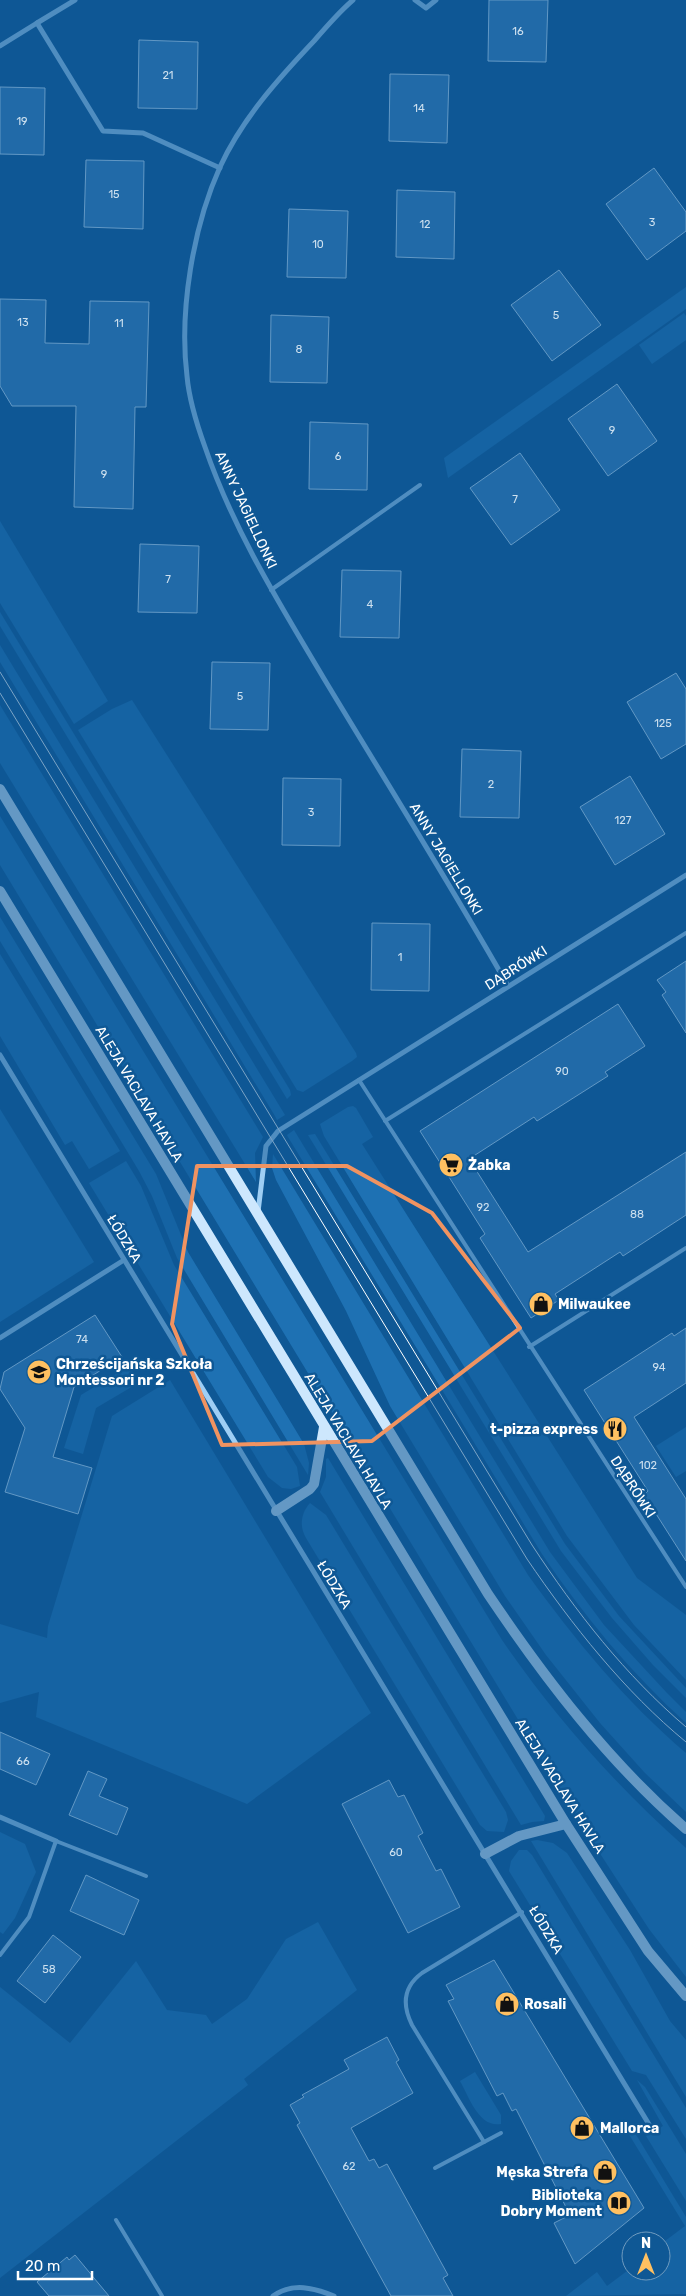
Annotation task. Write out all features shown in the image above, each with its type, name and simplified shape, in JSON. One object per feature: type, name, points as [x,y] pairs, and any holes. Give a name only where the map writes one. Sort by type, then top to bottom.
[{"type":"main road","points":[[0,790],[488,1594],[532,1660],[572,1712],[621,1766],[686,1829]]},
{"type":"main road","name":"ALEJA VACLAVA HAVLA","points":[[0,891],[566,1824],[648,1951],[686,1996]]},
{"type":"main road","points":[[276,1511],[310,1489],[314,1484],[324,1427]]},
{"type":"main road","points":[[486,1854],[520,1836],[566,1824]]},
{"type":"street","points":[[0,46],[75,0]]},
{"type":"street","name":"ANNY JAGIELLONKI","points":[[353,0],[296,59],[262,99],[235,138],[220,168],[201,224],[188,285],[184,335],[187,378],[204,446],[233,516],[271,590],[508,986]]},
{"type":"street","points":[[415,0],[426,8],[436,0]]},
{"type":"street","points":[[37,23],[103,131],[143,133],[220,168]]},
{"type":"street","name":"DĄBRÓWKI","points":[[258,1214],[266,1146],[278,1132],[294,1120],[686,875]]},
{"type":"street","name":"ŁÓDZKA","points":[[0,1055],[522,1912],[650,2126]]},
{"type":"street","points":[[0,1338],[124,1260]]},
{"type":"street","points":[[0,1817],[56,1841]]},
{"type":"street","points":[[273,2296],[296,2287],[315,2288],[334,2296]]},
{"type":"lane","points":[[271,590],[420,485]]},
{"type":"lane","points":[[385,1121],[686,933]]},
{"type":"lane","name":"DĄBRÓWKI","points":[[359,1080],[686,1587]]},
{"type":"lane","points":[[530,1347],[686,1248]]},
{"type":"lane","points":[[0,1955],[29,1917],[56,1841],[146,1876]]},
{"type":"lane","points":[[484,2142],[412,2026],[407,2015],[405,1997],[410,1985],[422,1973],[522,1912]]},
{"type":"lane","points":[[435,2168],[501,2132]]},
{"type":"lane","points":[[116,2220],[162,2296]]},
{"type":"highlighted area","points":[[197,1166],[347,1166],[432,1213],[520,1328],[372,1441],[222,1445],[172,1324]]},
{"type":"shaded area","points":[[686,287],[686,309],[448,478],[444,458]]},
{"type":"shaded area","points":[[684,313],[686,316],[686,340],[652,364],[639,345]]},
{"type":"shaded area","points":[[0,521],[108,701],[74,724],[0,603]]},
{"type":"shaded area","points":[[0,612],[290,1090],[291,1095],[287,1099],[0,626]]},
{"type":"shaded area","points":[[0,645],[285,1115],[277,1120],[0,662]]},
{"type":"shaded area","points":[[132,700],[356,1053],[357,1057],[352,1061],[303,1092],[297,1090],[78,730],[112,709]]},
{"type":"shaded area","points":[[0,705],[263,1137],[255,1153],[256,1182],[0,763]]},
{"type":"shaded area","points":[[0,816],[502,1640],[543,1696],[588,1750],[635,1800],[686,1848],[686,1977],[649,1929],[588,1835],[0,865]]},
{"type":"shaded area","points":[[0,917],[156,1174],[188,1252],[304,1444],[309,1463],[308,1475],[177,1258],[152,1196],[139,1171],[0,941]]},
{"type":"shaded area","points":[[0,954],[120,1151],[89,1169],[72,1141],[65,1145],[0,1036]]},
{"type":"shaded area","points":[[353,1106],[373,1137],[362,1144],[637,1578],[686,1615],[686,1680],[634,1625],[567,1536],[324,1136],[320,1124],[348,1107]]},
{"type":"shaded area","points":[[0,1109],[94,1262],[0,1322]]},
{"type":"shaded area","points":[[294,1130],[550,1552],[604,1625],[686,1712],[686,1723],[646,1684],[609,1643],[542,1554],[288,1137],[287,1135]]},
{"type":"shaded area","points":[[315,1134],[565,1544],[619,1616],[686,1688],[686,1698],[653,1665],[612,1618],[561,1551],[308,1135]]},
{"type":"shaded area","points":[[273,1154],[528,1575],[602,1669],[642,1712],[686,1753],[686,1812],[645,1773],[600,1723],[546,1655],[505,1596],[390,1406],[346,1311],[276,1180],[272,1168]]},
{"type":"shaded area","points":[[126,1161],[141,1186],[174,1265],[297,1467],[300,1486],[291,1489],[282,1488],[268,1477],[89,1183]]},
{"type":"shaded area","points":[[129,1366],[140,1382],[96,1408],[83,1454],[64,1448],[81,1395]]},
{"type":"shaded area","points":[[170,1380],[371,1713],[247,1804],[36,1717],[39,1692],[0,1703],[0,1624],[47,1638],[48,1626],[112,1416]]},
{"type":"shaded area","points":[[686,1427],[686,1471],[676,1477],[656,1446]]},
{"type":"shaded area","points":[[328,1458],[545,1816],[544,1821],[521,1825],[320,1492],[326,1477],[326,1459]]},
{"type":"shaded area","points":[[310,1503],[326,1515],[506,1812],[508,1820],[504,1832],[487,1831],[480,1825],[306,1538],[302,1529],[302,1520]]},
{"type":"shaded area","points":[[0,1832],[25,1844],[36,1872],[15,1918],[3,1934],[0,1932]]},
{"type":"shaded area","points":[[537,1840],[553,1843],[567,1853],[630,1950],[670,2021],[686,2040],[686,2097],[531,1841]]},
{"type":"shaded area","points":[[519,1850],[527,1850],[532,1855],[686,2108],[686,2139],[646,2075],[632,2071],[509,1871],[511,1861]]},
{"type":"shaded area","points":[[318,1922],[357,1990],[244,2079],[248,2085],[0,2278],[0,1987],[70,2043],[136,1961],[167,2010],[206,2015],[212,2024],[247,1999],[286,1939]]},
{"type":"shaded area","points":[[475,2072],[501,2115],[501,2124],[493,2124],[481,2116],[471,2103],[460,2081]]},
{"type":"shaded area","points":[[637,2080],[645,2087],[686,2154],[686,2201],[646,2136],[663,2126]]},
{"type":"shaded area","points":[[625,2128],[632,2128],[686,2217],[686,2294],[566,2296],[597,2272],[607,2286],[621,2276],[621,2281],[671,2281],[671,2236],[685,2226]]},
{"type":"building","points":[[489,0],[548,0],[546,62],[488,61]]},
{"type":"building","points":[[139,40],[198,42],[197,109],[138,108]]},
{"type":"building","points":[[390,74],[449,75],[447,143],[389,141]]},
{"type":"building","points":[[0,87],[45,88],[44,155],[0,154]]},
{"type":"building","points":[[86,160],[144,161],[143,229],[84,227]]},
{"type":"building","points":[[654,168],[686,212],[686,231],[647,260],[606,204]]},
{"type":"building","points":[[397,190],[455,192],[454,259],[396,257]]},
{"type":"building","points":[[289,209],[348,211],[346,278],[287,277]]},
{"type":"building","points":[[559,270],[601,325],[552,361],[511,305]]},
{"type":"building","points":[[0,299],[46,300],[45,343],[89,344],[90,301],[149,302],[146,407],[135,407],[133,509],[74,507],[76,406],[12,406],[0,386]]},
{"type":"building","points":[[271,315],[329,317],[327,383],[270,382]]},
{"type":"building","points":[[617,384],[657,441],[608,476],[568,419]]},
{"type":"building","points":[[310,422],[368,424],[367,490],[309,489]]},
{"type":"building","points":[[520,453],[560,510],[511,545],[470,488]]},
{"type":"building","points":[[140,544],[199,546],[197,613],[138,612]]},
{"type":"building","points":[[342,570],[401,571],[399,638],[340,637]]},
{"type":"building","points":[[212,662],[270,663],[268,730],[210,729]]},
{"type":"building","points":[[676,673],[686,689],[686,744],[661,759],[627,702]]},
{"type":"building","points":[[462,749],[521,751],[519,818],[460,817]]},
{"type":"building","points":[[630,776],[665,834],[615,865],[580,807]]},
{"type":"building","points":[[283,778],[341,779],[340,846],[282,845]]},
{"type":"building","points":[[372,923],[430,924],[429,991],[371,990]]},
{"type":"building","points":[[686,961],[686,1033],[662,995],[666,992],[657,980]]},
{"type":"building","points":[[618,1004],[645,1046],[605,1072],[608,1076],[537,1121],[534,1117],[469,1159],[528,1252],[686,1152],[686,1215],[623,1256],[620,1252],[555,1294],[559,1300],[531,1318],[480,1238],[485,1234],[420,1131]]},
{"type":"building","points":[[95,1315],[122,1357],[74,1387],[53,1457],[92,1468],[78,1514],[5,1492],[25,1428],[0,1389],[4,1372]]},
{"type":"building","points":[[686,1328],[686,1383],[634,1417],[686,1499],[686,1561],[644,1495],[648,1491],[584,1390],[672,1333],[674,1336]]},
{"type":"building","points":[[0,1732],[50,1754],[36,1785],[0,1769]]},
{"type":"building","points":[[88,1771],[107,1779],[99,1796],[128,1808],[117,1835],[69,1815]]},
{"type":"building","points":[[389,1780],[398,1797],[404,1795],[423,1833],[418,1836],[436,1871],[441,1869],[460,1907],[408,1933],[342,1804]]},
{"type":"building","points":[[86,1875],[139,1900],[124,1935],[70,1911]]},
{"type":"building","points":[[53,1935],[81,1957],[45,2003],[17,1981]]},
{"type":"building","points":[[494,1960],[644,2208],[575,2264],[554,2223],[570,2215],[516,2109],[512,2111],[503,2093],[497,2096],[448,2001],[454,1999],[446,1985]]},
{"type":"building","points":[[387,2037],[399,2060],[396,2062],[413,2093],[351,2128],[369,2161],[374,2159],[379,2168],[387,2164],[448,2275],[443,2278],[453,2296],[391,2296],[297,2125],[300,2123],[290,2105],[304,2097],[302,2095],[349,2069],[344,2060]]},
{"type":"building","points":[[75,2255],[109,2296],[49,2296],[37,2282],[67,2257],[69,2260]]},
{"type":"tram line","points":[[0,672],[532,1545],[566,1594],[603,1642],[642,1686],[686,1727]]},
{"type":"tram line","points":[[0,693],[527,1559],[600,1656],[641,1701],[686,1742]]},
{"type":"place","name":"Żabka","points":[[451,1165]]},
{"type":"place","name":"Milwaukee","points":[[541,1304]]},
{"type":"place","name":"Chrześcijańska Szkoła Montessori nr 2","points":[[39,1372]]},
{"type":"place","name":"t-pizza express","points":[[615,1429]]},
{"type":"place","name":"Rosali","points":[[507,2004]]},
{"type":"place","name":"Mallorca","points":[[582,2128]]},
{"type":"place","name":"Męska Strefa","points":[[605,2172]]},
{"type":"place","name":"Biblioteka Dobry Moment","points":[[619,2203]]}]
